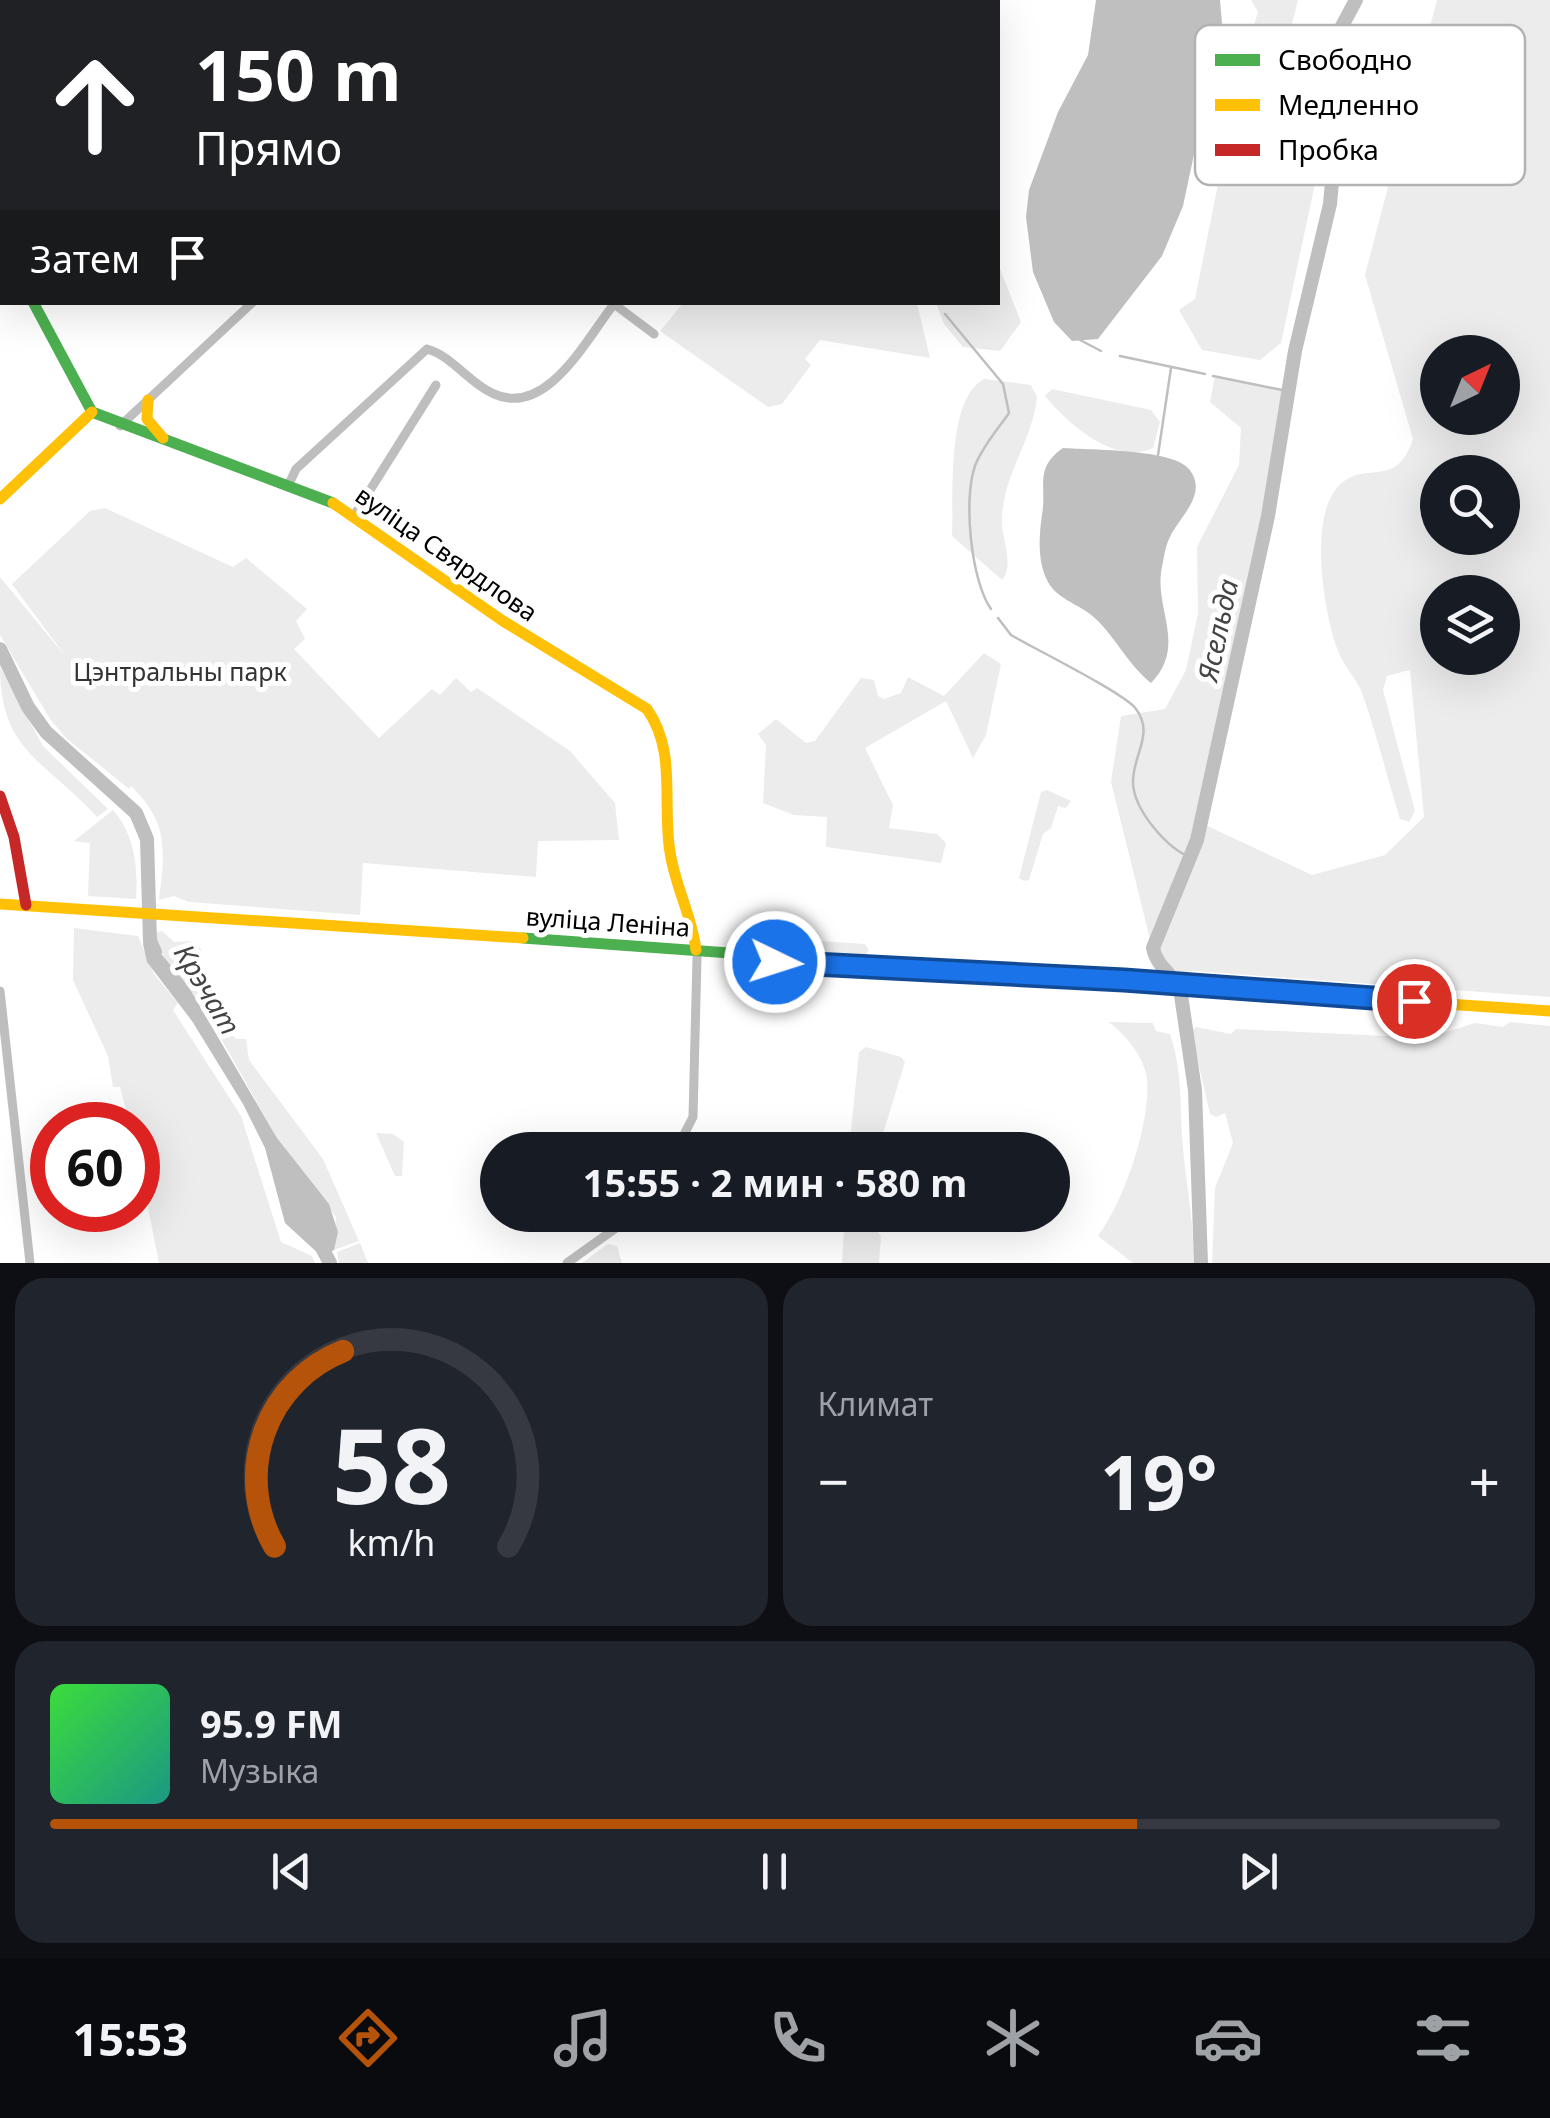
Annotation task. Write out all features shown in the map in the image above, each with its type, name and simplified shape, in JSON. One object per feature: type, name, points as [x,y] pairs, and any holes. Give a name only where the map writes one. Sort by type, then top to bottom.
[{"type":"main road","points":[[0,499],[92,412],[36,305]]},
{"type":"main road","points":[[148,400],[147,419],[166,441]]},
{"type":"main road","name":"вуліца Свярдлова","points":[[92,412],[120,426],[289,484],[355,514],[503,621],[636,702],[656,719],[664,742],[670,854],[694,925],[697,954]]},
{"type":"main road","points":[[0,796],[14,836],[26,909]]},
{"type":"main road","name":"вуліца Леніна","points":[[0,904],[26,909],[1550,1011]]},
{"type":"main road","name":"вуліца Леніна","points":[[0,912],[26,909]]},
{"type":"street","points":[[120,426],[250,305]]},
{"type":"street","points":[[289,484],[296,470],[427,349],[493,394],[532,396],[549,386],[613,305]]},
{"type":"street","points":[[615,305],[654,334]]},
{"type":"street","points":[[355,514],[436,385]]},
{"type":"street","points":[[685,1132],[693,1117],[697,954]]},
{"type":"street","points":[[0,991],[30,1263]]},
{"type":"street","points":[[567,1263],[610,1232]]},
{"type":"green space","points":[[1251,0],[1298,0],[1293,25],[1254,25],[1258,12]]},
{"type":"green space","points":[[1437,0],[1550,0],[1550,997],[1193,971],[1169,974],[1154,955],[1111,782],[1121,716],[1165,709],[1186,670],[1198,613],[1197,547],[1239,465],[1241,428],[1210,402],[1215,376],[1287,391],[1275,480],[1201,823],[1312,875],[1385,855],[1424,817],[1410,670],[1387,676],[1383,690],[1415,811],[1409,822],[1400,819],[1362,693],[1333,637],[1322,570],[1323,523],[1336,489],[1357,475],[1388,470],[1406,455],[1413,439],[1365,275],[1389,185],[1525,185],[1525,25],[1430,25]]},
{"type":"green space","points":[[1218,185],[1315,185],[1281,343],[1260,360],[1202,350],[1179,310],[1195,299]]},
{"type":"green space","points":[[1000,269],[1021,322],[1000,351],[963,347],[944,324],[937,305],[1000,305]]},
{"type":"green space","points":[[682,305],[917,305],[930,358],[820,340],[805,359],[811,365],[782,404],[768,407],[660,331]]},
{"type":"green space","points":[[984,379],[1031,385],[1037,397],[1030,428],[1007,487],[1002,526],[1007,567],[1002,580],[952,536],[958,427],[963,406]]},
{"type":"green space","points":[[1052,389],[1151,410],[1160,422],[1153,448],[1123,451],[1093,439],[1045,396]]},
{"type":"green space","name":"Цэнтральны парк","points":[[105,508],[233,567],[246,558],[307,609],[296,621],[305,639],[294,649],[379,738],[432,689],[440,695],[456,678],[471,692],[477,688],[570,751],[615,803],[619,840],[538,841],[536,877],[363,863],[360,915],[189,902],[174,896],[159,900],[162,838],[152,812],[131,786],[129,789],[66,738],[50,719],[0,635],[0,577],[66,657],[12,584],[90,511]]},
{"type":"green space","points":[[984,653],[1001,664],[986,735],[973,758],[946,701],[865,748],[893,805],[889,828],[937,834],[946,843],[941,863],[826,847],[827,817],[794,815],[763,803],[766,745],[758,734],[776,719],[806,743],[815,741],[861,678],[874,680],[878,696],[884,699],[901,693],[908,677],[944,696]]},
{"type":"green space","points":[[0,667],[43,746],[108,809],[97,817],[18,737],[2,696]]},
{"type":"green space","points":[[1047,790],[1071,801],[1066,808],[1058,806],[1051,828],[1043,834],[1029,880],[1024,881],[1019,878],[1041,792]]},
{"type":"green space","points":[[113,810],[134,852],[136,899],[88,896],[90,843],[74,841]]},
{"type":"green space","points":[[74,928],[138,936],[154,974],[178,1003],[173,1010],[241,1116],[281,1242],[312,1256],[315,1263],[159,1263],[153,1232],[160,1232],[160,1102],[124,1102],[120,1087],[113,1087],[108,1056],[73,980]]},
{"type":"green space","points":[[162,931],[174,942],[193,941],[201,949],[202,971],[224,1009],[232,1012],[229,1032],[236,1039],[246,1039],[249,1060],[323,1159],[359,1241],[334,1250],[336,1217],[277,1138],[210,1019],[165,959],[152,934]]},
{"type":"green space","points":[[820,941],[865,944],[869,950],[865,956],[817,951]]},
{"type":"green space","points":[[1108,1022],[1153,1023],[1156,1031],[1170,1034],[1179,1072],[1194,1263],[1133,1263],[1098,1236],[1134,1161],[1147,1097],[1147,1079],[1138,1054]]},
{"type":"green space","points":[[1510,1022],[1550,1026],[1550,1263],[1212,1263],[1215,1188],[1233,1143],[1225,1113],[1216,1117],[1210,1114],[1191,1031],[1196,1027],[1231,1034],[1236,1029],[1428,1038],[1475,1023],[1503,1027]]},
{"type":"green space","points":[[866,1047],[901,1057],[905,1062],[884,1132],[851,1132],[859,1052]]},
{"type":"green space","points":[[376,1133],[393,1134],[404,1142],[402,1176],[395,1176]]},
{"type":"green space","points":[[844,1232],[878,1232],[881,1236],[879,1263],[842,1263]]},
{"type":"green space","points":[[360,1243],[368,1263],[339,1263],[337,1252]]},
{"type":"green space","points":[[608,1244],[617,1246],[622,1263],[582,1263]]},
{"type":"shaded area","points":[[1096,0],[1220,0],[1222,25],[1195,25],[1195,150],[1183,206],[1162,256],[1098,339],[1072,341],[1054,322],[1033,272],[1026,217],[1029,190],[1058,112],[1088,55]]},
{"type":"shaded area","points":[[1063,448],[1166,458],[1180,462],[1194,478],[1194,496],[1165,552],[1160,582],[1167,655],[1151,683],[1106,630],[1090,614],[1056,592],[1044,574],[1040,532],[1045,470]]},
{"type":"shaded area","points":[[147,937],[188,986],[277,1138],[329,1204],[338,1232],[334,1250],[321,1256],[285,1223],[265,1148],[192,1021],[147,962],[143,944]]},
{"type":"waterway","name":"Ясельда","points":[[1343,25],[1356,0]]},
{"type":"waterway","name":"Ясельда","points":[[1201,1263],[1195,1090],[1181,995],[1153,948],[1197,840],[1268,516],[1295,351],[1332,185]]},
{"type":"waterway","points":[[945,314],[1003,384],[1009,413],[978,459],[971,480],[974,560],[991,609]]},
{"type":"waterway","points":[[1080,340],[1101,351]]},
{"type":"waterway","points":[[1120,356],[1205,374]]},
{"type":"waterway","points":[[1158,455],[1171,368]]},
{"type":"waterway","points":[[1213,376],[1287,391]]},
{"type":"waterway","points":[[998,618],[1011,635],[1098,682],[1136,709],[1143,727],[1133,783],[1139,805],[1172,846],[1192,858]]},
{"type":"waterway","name":"Крэчат","points":[[0,649],[28,707],[46,732],[136,813],[147,839],[150,941],[155,952]]},
{"type":"waterway","name":"Крэчат","points":[[318,1240],[330,1263]]},
{"type":"traffic: fast","points":[[35,305],[92,412],[333,503]]},
{"type":"traffic: fast","points":[[523,938],[1154,984]]},
{"type":"traffic: slow","points":[[148,400],[147,419],[163,438]]},
{"type":"traffic: slow","points":[[0,499],[92,412]]},
{"type":"traffic: slow","points":[[333,503],[503,621],[647,709],[662,742],[670,852],[696,950]]},
{"type":"traffic: slow","points":[[0,904],[523,938]]},
{"type":"traffic: slow","points":[[1154,984],[1550,1011]]},
{"type":"traffic: jam","points":[[0,796],[14,837],[26,905]]},
{"type":"route","points":[[775,962],[924,971],[935,968],[1414,1001]]}]
